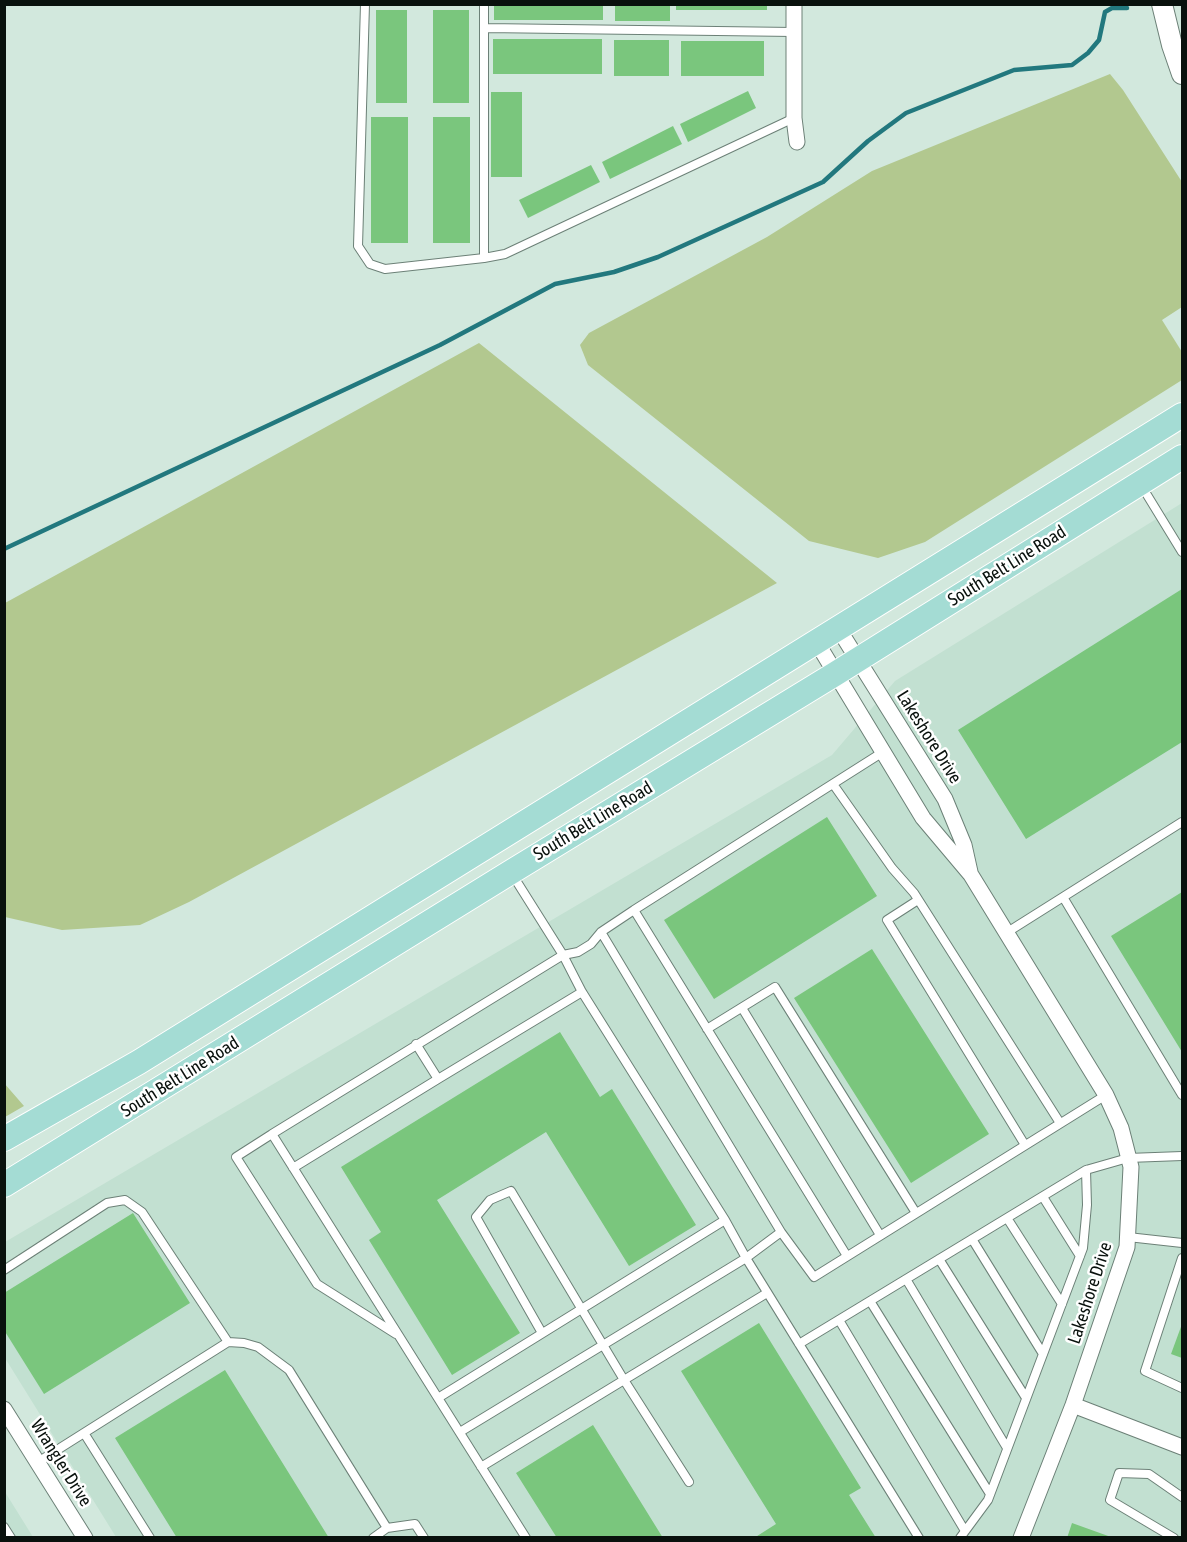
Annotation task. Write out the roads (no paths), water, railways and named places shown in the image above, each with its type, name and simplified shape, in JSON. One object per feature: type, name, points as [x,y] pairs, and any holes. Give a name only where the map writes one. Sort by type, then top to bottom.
[{"type":"main road","name":"South Belt Line Road","points":[[4,1139],[139,1062],[1182,416]]},
{"type":"main road","name":"South Belt Line Road","points":[[4,1185],[835,674],[1182,457]]},
{"type":"main road","points":[[493,842],[511,872]]},
{"type":"street","points":[[794,4],[794,118],[797,142]]},
{"type":"street","points":[[1162,4],[1182,74]]},
{"type":"street","name":"Lakeshore Drive","points":[[838,628],[945,800],[964,845],[971,875]]},
{"type":"street","name":"Lakeshore Drive","points":[[816,641],[923,818],[971,875],[1106,1095],[1121,1128],[1131,1167],[1127,1247],[1073,1405],[1021,1538]]},
{"type":"street","points":[[1073,1405],[1182,1447]]},
{"type":"street","name":"Wrangler Drive","points":[[4,1409],[85,1538]]},
{"type":"lane","points":[[365,4],[358,246],[370,264],[385,269],[505,254],[794,118]]},
{"type":"lane","points":[[483,258],[484,4]]},
{"type":"lane","points":[[485,28],[794,32]]},
{"type":"lane","points":[[1140,483],[1182,552]]},
{"type":"lane","points":[[399,1337],[317,1284],[236,1156],[563,955],[578,952],[591,944],[601,932],[634,910],[883,752]]},
{"type":"lane","points":[[833,784],[869,838],[918,900],[1060,1123]]},
{"type":"lane","points":[[1006,933],[1182,822]]},
{"type":"lane","points":[[511,872],[563,955],[582,992],[919,1538]]},
{"type":"lane","points":[[1063,897],[1182,1095]]},
{"type":"lane","points":[[918,900],[887,920],[1025,1145]]},
{"type":"lane","points":[[634,910],[847,1257]]},
{"type":"lane","points":[[601,932],[782,1232],[814,1277],[1106,1095]]},
{"type":"lane","points":[[707,1029],[775,987],[916,1213]]},
{"type":"lane","points":[[293,1168],[582,992]]},
{"type":"lane","points":[[741,1008],[880,1235]]},
{"type":"lane","points":[[416,1044],[438,1079]]},
{"type":"lane","points":[[272,1134],[526,1538]]},
{"type":"lane","points":[[799,1344],[1086,1170],[1128,1158],[1182,1156]]},
{"type":"lane","points":[[839,1320],[962,1534],[990,1494],[1083,1248],[1087,1205],[1086,1170]]},
{"type":"lane","points":[[542,1333],[476,1217],[490,1200],[511,1191],[624,1380],[689,1482]]},
{"type":"lane","points":[[1043,1197],[1080,1256]]},
{"type":"lane","points":[[4,1270],[107,1203],[125,1200],[142,1212],[228,1342]]},
{"type":"lane","points":[[1007,1218],[1062,1304]]},
{"type":"lane","points":[[438,1398],[724,1220]]},
{"type":"lane","points":[[460,1432],[746,1258],[782,1232]]},
{"type":"lane","points":[[1128,1237],[1182,1243]]},
{"type":"lane","points":[[972,1239],[1043,1354]]},
{"type":"lane","points":[[1182,1258],[1145,1371],[1182,1388]]},
{"type":"lane","points":[[939,1259],[1026,1398]]},
{"type":"lane","points":[[906,1279],[1007,1448]]},
{"type":"lane","points":[[481,1467],[767,1293]]},
{"type":"lane","points":[[870,1301],[990,1494]]},
{"type":"lane","points":[[38,1462],[228,1342],[244,1343],[258,1347],[288,1370],[387,1528]]},
{"type":"lane","points":[[84,1433],[150,1538]]},
{"type":"lane","points":[[1174,1538],[1110,1500],[1119,1473],[1149,1474],[1182,1497]]},
{"type":"lane","points":[[373,1538],[387,1528],[415,1524],[424,1538]]},
{"type":"lane","points":[[4,1527],[11,1538]]},
{"type":"waterway","points":[[4,549],[440,345],[555,284],[614,272],[658,257],[823,182],[868,141],[906,113],[1014,70],[1072,65],[1088,53],[1099,40],[1105,12],[1112,8],[1127,8]]}]
